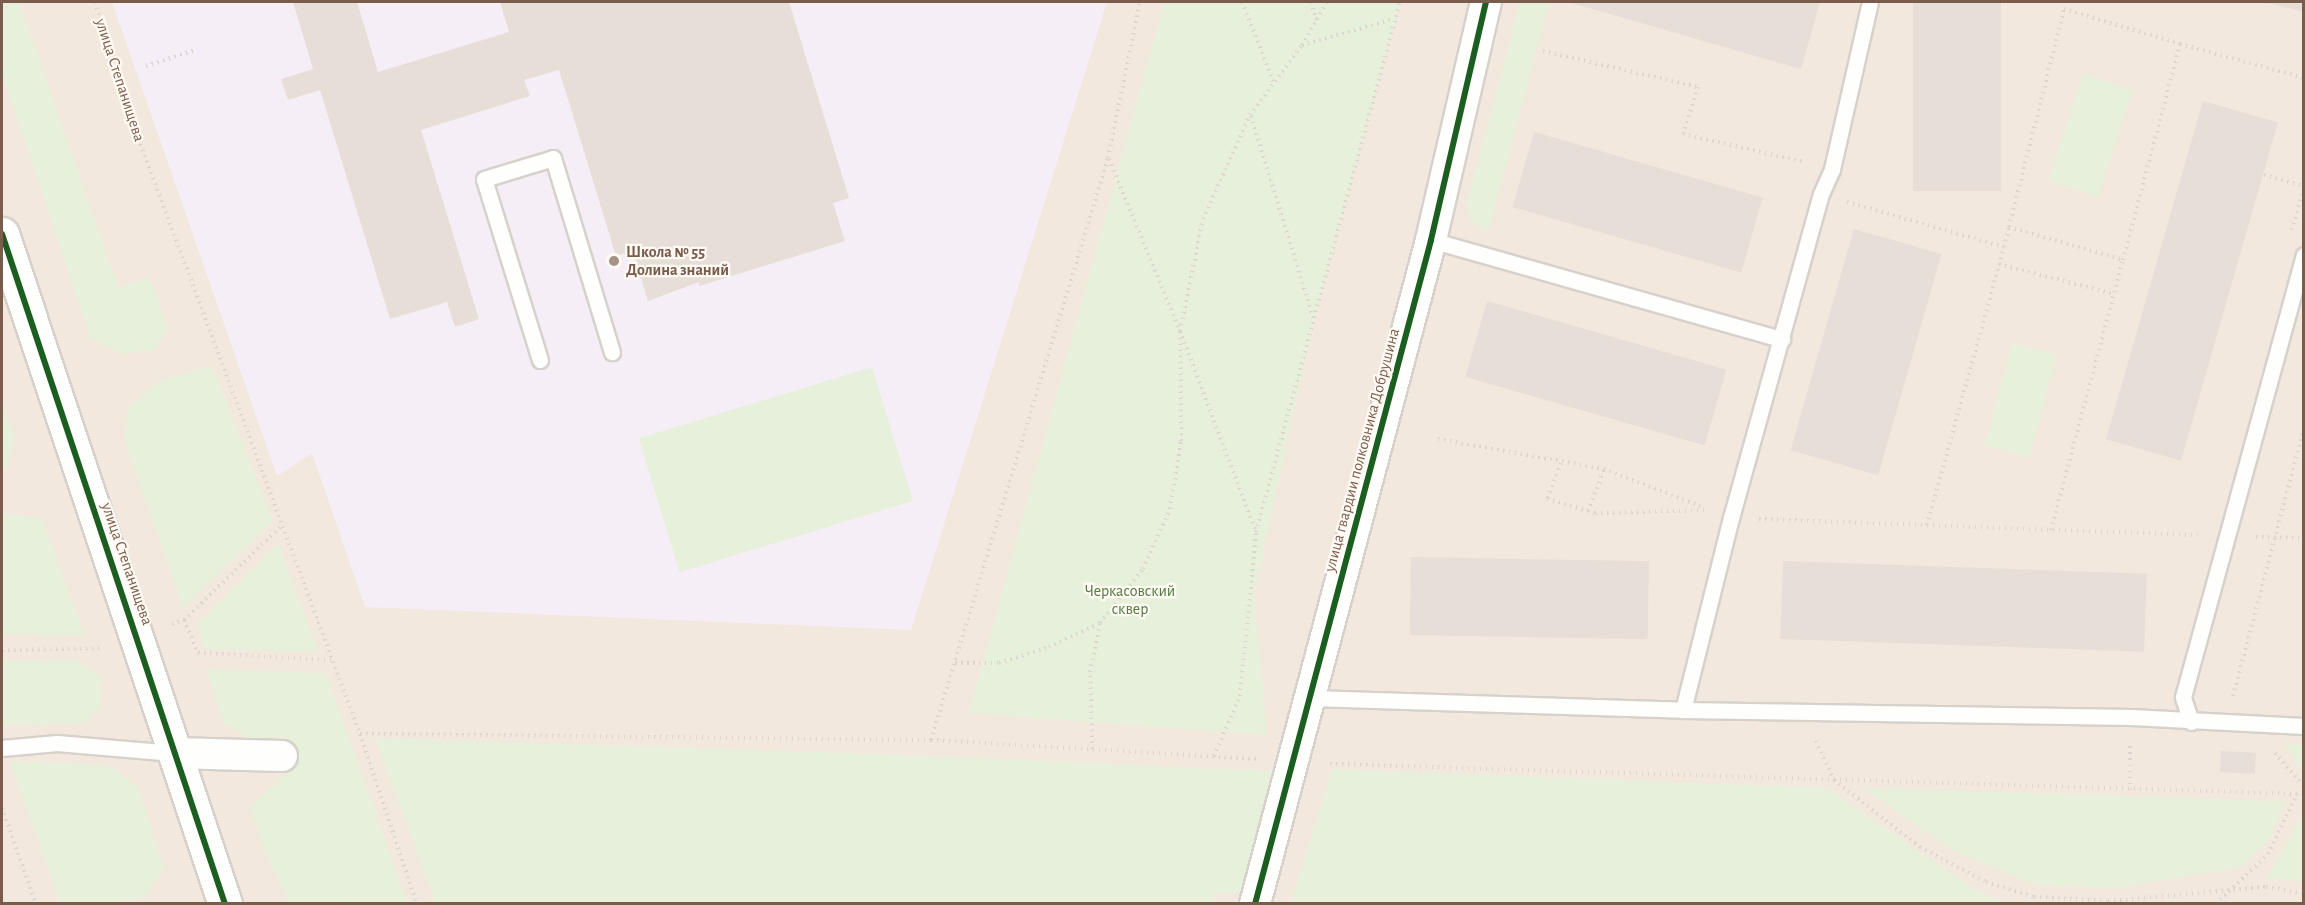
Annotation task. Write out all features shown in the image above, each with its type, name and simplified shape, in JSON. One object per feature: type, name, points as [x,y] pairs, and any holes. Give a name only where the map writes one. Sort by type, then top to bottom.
[{"type":"street","name":"улица гвардии полковника Добрушина","points":[[1255,903],[1295,762],[1431,240],[1486,2]]},
{"type":"street","name":"улица Степанищева","points":[[2,234],[225,903]]},
{"type":"street","points":[[174,753],[282,756]]},
{"type":"lane","points":[[1683,710],[1731,518],[1821,194],[1832,169],[1870,2]]},
{"type":"lane","points":[[540,360],[484,179],[553,158],[612,352]]},
{"type":"lane","points":[[1431,240],[1782,339]]},
{"type":"lane","points":[[2191,722],[2183,697],[2304,255]]},
{"type":"lane","points":[[1311,698],[1683,710],[2131,717],[2191,722],[2304,726]]},
{"type":"lane","points":[[2,748],[57,743],[174,753]]},
{"type":"path","points":[[931,740],[1108,158],[1140,2]]},
{"type":"path","points":[[1242,2],[1274,83]]},
{"type":"path","points":[[1311,2],[1316,21]]},
{"type":"path","points":[[955,663],[999,663],[1049,647],[1100,623],[1143,569],[1170,509],[1181,441],[1180,332],[1203,219],[1250,115],[1302,45],[1327,2]]},
{"type":"path","points":[[1214,756],[1240,696],[1256,532],[1400,2]]},
{"type":"path","points":[[1927,525],[2004,247],[2064,9],[2304,78]]},
{"type":"path","points":[[1302,45],[1395,19]]},
{"type":"path","points":[[2051,530],[2180,44]]},
{"type":"path","points":[[146,66],[195,50]]},
{"type":"path","points":[[1543,51],[1698,87],[1683,134],[1832,169]]},
{"type":"path","points":[[1250,115],[1314,319]]},
{"type":"path","points":[[1108,158],[1180,332],[1256,532]]},
{"type":"path","points":[[2264,175],[2304,186]]},
{"type":"path","points":[[1821,194],[2004,247]]},
{"type":"path","points":[[2009,226],[2123,260]]},
{"type":"path","points":[[1999,264],[2114,294]]},
{"type":"path","points":[[2226,723],[2304,427]]},
{"type":"path","points":[[1438,440],[1604,469],[1709,510],[1588,511],[1547,499],[1561,463]]},
{"type":"path","points":[[1588,511],[1604,469]]},
{"type":"path","points":[[1731,518],[2304,538]]},
{"type":"path","points":[[184,620],[198,653],[332,660]]},
{"type":"path","points":[[1092,749],[1090,672],[1100,623]]},
{"type":"path","points":[[1803,712],[1834,780],[1920,847],[1986,882],[2034,897],[2108,901],[2266,888],[2304,893]]},
{"type":"path","points":[[2130,790],[2131,717]]},
{"type":"path","points":[[360,735],[931,740],[1295,762],[2304,794]]},
{"type":"path","points":[[2216,903],[2225,891],[2268,854],[2297,794]]},
{"type":"path","points":[[2,808],[36,903]]},
{"type":"path","points":[[2034,897],[2037,903]]},
{"type":"shaded area","points":[[2,2],[2303,2],[2303,903],[2,903]]},
{"type":"shaded area","name":"Школа № 55 Долина знаний","points":[[112,2],[1107,2],[911,630],[365,607],[312,453],[277,476]]},
{"type":"green space","points":[[2,2],[19,2],[118,287],[148,278],[158,298],[167,330],[154,350],[123,354],[90,338],[2,71]]},
{"type":"green space","name":"Черкасовский сквер","points":[[1164,2],[1400,2],[1314,319],[1254,593],[1267,735],[969,713]]},
{"type":"green space","points":[[1520,2],[1549,2],[1488,232],[1471,222],[1467,203]]},
{"type":"green space","points":[[2083,74],[2132,90],[2098,197],[2048,181]]},
{"type":"green space","points":[[2012,343],[2056,355],[2029,457],[1985,445]]},
{"type":"green space","points":[[212,365],[273,521],[183,608],[124,438],[128,407],[158,382]]},
{"type":"green space","points":[[872,367],[913,501],[680,572],[639,438]]},
{"type":"green space","points":[[2,402],[14,435],[9,465],[2,470]]},
{"type":"green space","points":[[2,513],[41,518],[85,636],[2,634]]},
{"type":"green space","points":[[278,543],[318,652],[204,649],[198,623]]},
{"type":"green space","points":[[2,660],[78,661],[101,676],[100,708],[84,723],[2,725]]},
{"type":"green space","points":[[206,669],[326,673],[407,903],[289,901],[267,857],[250,806],[298,764],[285,737],[252,739],[223,722]]},
{"type":"green space","points":[[375,738],[880,754],[1274,771],[1240,893],[1216,893],[1212,903],[436,904]]},
{"type":"green space","points":[[2284,744],[2303,745],[2303,771]]},
{"type":"green space","points":[[10,761],[108,765],[138,786],[164,869],[143,899],[60,903]]},
{"type":"green space","points":[[1332,769],[1827,788],[1971,887],[2003,903],[1291,903]]},
{"type":"green space","points":[[1863,788],[2285,801],[2269,839],[2241,867],[2117,888],[2036,885],[1953,850]]},
{"type":"green space","points":[[2303,814],[2303,881],[2266,879]]},
{"type":"building","points":[[293,2],[357,2],[378,72],[509,32],[500,2],[789,2],[849,198],[833,203],[845,241],[699,286],[699,282],[648,301],[633,251],[616,256],[559,70],[524,80],[530,96],[421,130],[479,319],[455,327],[447,302],[390,319],[320,90],[288,100],[281,79],[313,69]]},
{"type":"building","points":[[1568,2],[1820,2],[1801,69]]},
{"type":"building","points":[[1913,2],[2001,2],[2001,191],[1913,191]]},
{"type":"building","points":[[2265,2],[2304,2],[2304,12]]},
{"type":"building","points":[[2203,101],[2278,122],[2181,461],[2106,439]]},
{"type":"building","points":[[1534,132],[1763,198],[1741,273],[1513,207]]},
{"type":"building","points":[[1854,229],[1941,254],[1878,475],[1791,450]]},
{"type":"building","points":[[1487,301],[1726,370],[1705,446],[1465,377]]},
{"type":"building","points":[[1411,557],[1649,561],[1648,639],[1410,635]]},
{"type":"building","points":[[1783,561],[2147,574],[2144,652],[1780,639]]},
{"type":"building","points":[[2221,751],[2256,753],[2255,774],[2220,772]]},
{"type":"cycle path","points":[[1255,904],[1431,240],[1486,2]]},
{"type":"cycle path","points":[[2,234],[225,904]]},
{"type":"place","name":"Школа № 55 Долина знаний","points":[[614,261]]}]
